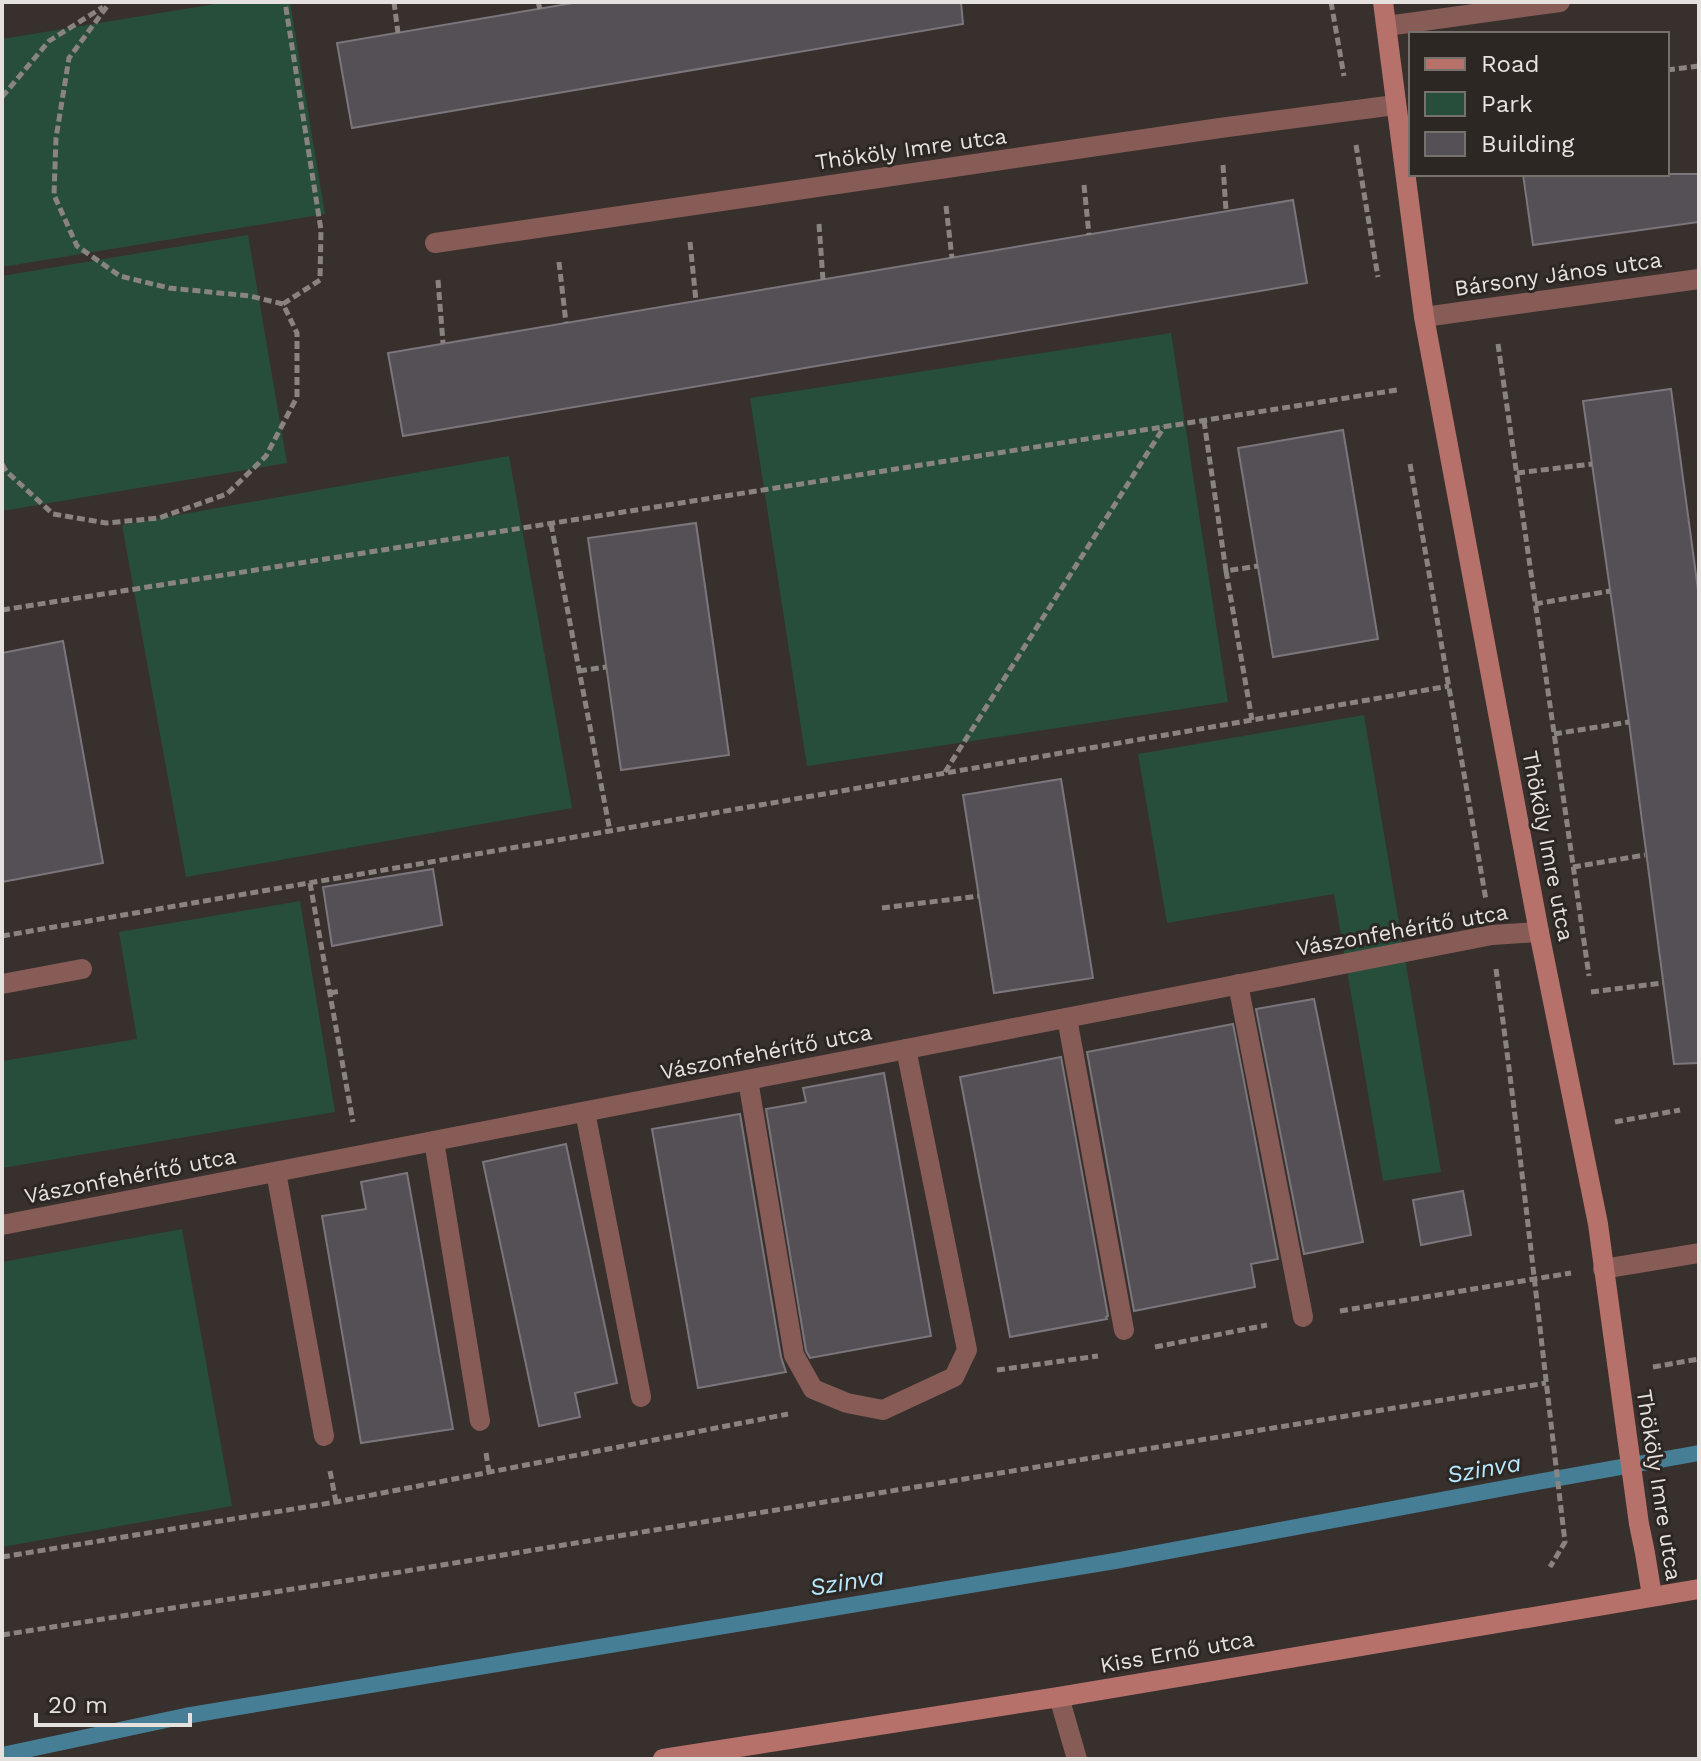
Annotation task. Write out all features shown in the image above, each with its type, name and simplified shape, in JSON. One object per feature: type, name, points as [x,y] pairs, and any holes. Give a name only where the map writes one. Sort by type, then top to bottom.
[{"type":"street","name":"Thököly Imre utca","points":[[1383,2],[1424,317],[1539,932],[1598,1224],[1639,1524],[1652,1596]]},
{"type":"street","points":[[1387,26],[1560,2]]},
{"type":"street","name":"Thököly Imre utca","points":[[435,243],[1395,105]]},
{"type":"street","name":"Bársony János utca","points":[[1424,317],[1699,279]]},
{"type":"street","name":"Vászonfehérítő utca","points":[[2,1225],[1492,935],[1539,932]]},
{"type":"street","points":[[2,984],[82,969]]},
{"type":"street","points":[[1238,984],[1303,1317]]},
{"type":"street","points":[[1067,1018],[1124,1330]]},
{"type":"street","points":[[748,1080],[794,1355],[813,1389],[847,1403],[883,1410],[954,1377],[967,1350],[906,1049]]},
{"type":"street","points":[[585,1112],[641,1397]]},
{"type":"street","points":[[434,1141],[480,1421]]},
{"type":"street","points":[[276,1172],[324,1436]]},
{"type":"street","points":[[1603,1269],[1699,1253]]},
{"type":"street","name":"Kiss Ernő utca","points":[[663,1759],[1059,1697],[1699,1589]]},
{"type":"street","points":[[1059,1697],[1077,1759]]},
{"type":"path","points":[[2,97],[49,41],[108,5],[69,58],[56,138],[54,195],[77,246],[120,276],[169,288],[250,296],[283,304],[320,280],[321,230],[285,2]]},
{"type":"path","points":[[394,2],[398,33]]},
{"type":"path","points":[[1331,2],[1380,288]]},
{"type":"path","points":[[1669,70],[1699,66]]},
{"type":"path","points":[[1220,128],[1226,211]]},
{"type":"path","points":[[1081,149],[1089,235]]},
{"type":"path","points":[[943,169],[952,258]]},
{"type":"path","points":[[816,187],[823,280]]},
{"type":"path","points":[[687,206],[696,301]]},
{"type":"path","points":[[554,225],[566,323]]},
{"type":"path","points":[[435,243],[443,343]]},
{"type":"path","points":[[2,464],[53,514],[106,523],[159,518],[227,494],[266,456],[297,397],[297,333],[283,304]]},
{"type":"path","points":[[1493,308],[1589,976]]},
{"type":"path","points":[[2,610],[1397,390],[1395,376]]},
{"type":"path","points":[[1204,421],[1252,720]]},
{"type":"path","points":[[945,773],[1164,427]]},
{"type":"path","points":[[1408,453],[1492,935],[1518,1133],[1565,1542],[1550,1567]]},
{"type":"path","points":[[1517,473],[1592,464]]},
{"type":"path","points":[[551,524],[610,831]]},
{"type":"path","points":[[1226,571],[1258,566]]},
{"type":"path","points":[[1535,604],[1610,591]]},
{"type":"path","points":[[579,671],[606,667]]},
{"type":"path","points":[[2,936],[1449,686]]},
{"type":"path","points":[[1554,734],[1629,722]]},
{"type":"path","points":[[1573,867],[1645,855]]},
{"type":"path","points":[[310,883],[359,1155]]},
{"type":"path","points":[[882,908],[979,896]]},
{"type":"path","points":[[1591,992],[1663,983]]},
{"type":"path","points":[[330,993],[340,991]]},
{"type":"path","points":[[1610,1123],[1680,1110]]},
{"type":"path","points":[[1639,1370],[1699,1359]]},
{"type":"path","points":[[2,1635],[1546,1383]]},
{"type":"path","points":[[2,1557],[297,1509],[847,1403]]},
{"type":"green space","points":[[227,2],[290,2],[325,214],[2,267],[2,39]]},
{"type":"green space","points":[[248,235],[287,463],[2,511],[2,276]]},
{"type":"green space","points":[[1171,333],[1228,702],[807,766],[750,398]]},
{"type":"green space","points":[[509,456],[572,808],[186,877],[122,525]]},
{"type":"green space","points":[[1364,715],[1441,1172],[1383,1181],[1334,894],[1167,923],[1138,754]]},
{"type":"green space","points":[[300,901],[335,1112],[2,1168],[2,1061],[137,1039],[119,932]]},
{"type":"green space","points":[[182,1229],[232,1506],[2,1547],[2,1262]]},
{"type":"building","points":[[579,2],[961,2],[963,24],[352,128],[337,43]]},
{"type":"building","points":[[1699,174],[1699,222],[1533,245],[1523,176]]},
{"type":"building","points":[[1293,200],[1307,283],[403,436],[388,353]]},
{"type":"building","points":[[1671,389],[1699,597],[1699,1063],[1674,1064],[1583,401]]},
{"type":"building","points":[[1343,430],[1378,639],[1273,657],[1238,448]]},
{"type":"building","points":[[696,523],[729,755],[621,770],[588,538]]},
{"type":"building","points":[[63,641],[103,863],[2,882],[2,653]]},
{"type":"building","points":[[1061,779],[1093,978],[994,993],[963,795]]},
{"type":"building","points":[[433,869],[442,925],[332,946],[323,887]]},
{"type":"building","points":[[1314,999],[1363,1242],[1304,1254],[1256,1009]]},
{"type":"building","points":[[1233,1024],[1278,1259],[1251,1264],[1255,1287],[1134,1311],[1087,1052]]},
{"type":"building","points":[[1061,1057],[1108,1316],[1107,1319],[1010,1337],[960,1077]]},
{"type":"building","points":[[884,1073],[931,1336],[810,1358],[806,1351],[766,1109],[806,1102],[803,1088]]},
{"type":"building","points":[[740,1114],[786,1372],[698,1388],[652,1129]]},
{"type":"building","points":[[566,1144],[617,1383],[575,1393],[580,1417],[539,1426],[483,1162]]},
{"type":"building","points":[[407,1173],[453,1429],[361,1443],[322,1216],[366,1209],[361,1182]]},
{"type":"building","points":[[1463,1191],[1471,1235],[1421,1245],[1413,1200]]},
{"type":"waterway","name":"Szinva","points":[[2,1755],[185,1716],[1115,1561],[1699,1453]]}]
